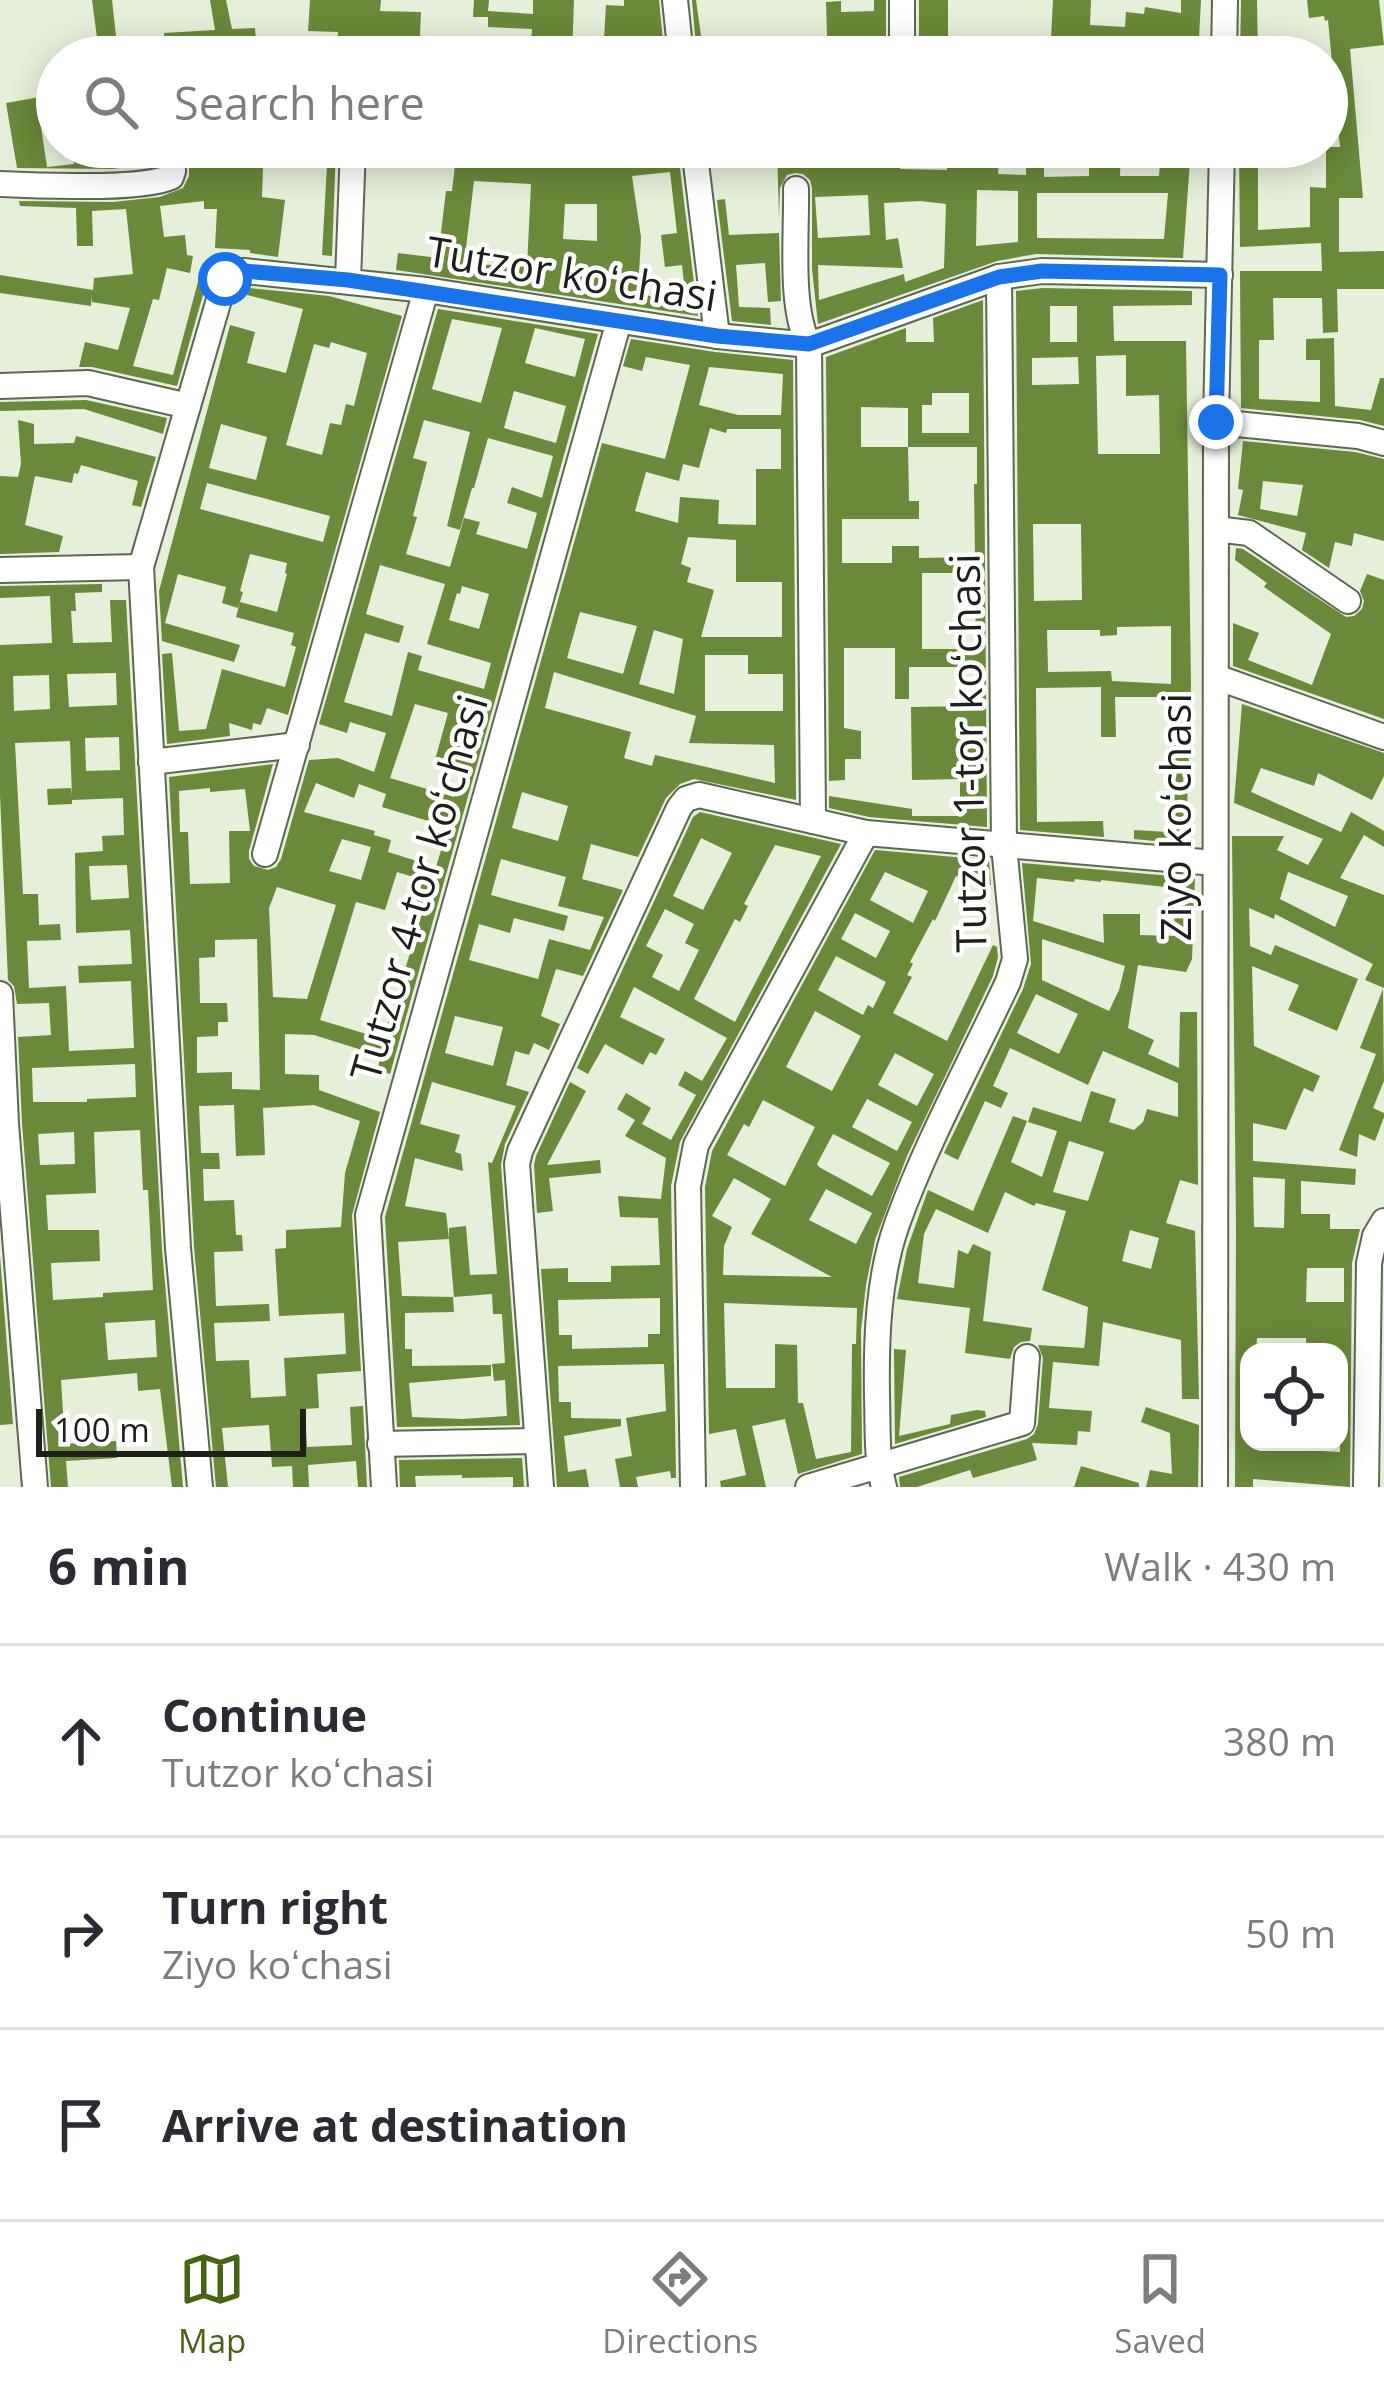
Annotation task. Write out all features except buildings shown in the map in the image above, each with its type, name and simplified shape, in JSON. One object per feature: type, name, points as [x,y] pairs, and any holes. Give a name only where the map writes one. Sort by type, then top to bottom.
[{"type":"street","points":[[675,0],[679,36]]},
{"type":"street","points":[[902,0],[902,36]]},
{"type":"street","points":[[1224,36],[1225,0]]},
{"type":"street","points":[[0,184],[164,181],[173,168]]},
{"type":"street","points":[[348,280],[352,168]]},
{"type":"street","points":[[697,168],[717,336]]},
{"type":"street","name":"Ziyo koʻchasi","points":[[1215,1487],[1216,422],[1222,168]]},
{"type":"street","points":[[796,189],[797,304],[800,329],[809,344],[813,821]]},
{"type":"street","name":"Tutzor koʻchasi","points":[[188,406],[225,279],[232,272],[348,280],[717,336],[809,344],[999,277],[1042,271],[1220,275]]},
{"type":"street","name":"Tutzor 1-tor koʻchasi","points":[[881,1477],[877,1369],[881,1294],[897,1225],[1016,959],[1004,846],[999,277]]},
{"type":"street","points":[[266,854],[426,290]]},
{"type":"street","name":"Tutzor 4-tor koʻchasi","points":[[384,1487],[368,1215],[619,321]]},
{"type":"street","points":[[0,386],[88,383],[188,406],[141,567],[178,1248],[200,1487]]},
{"type":"street","points":[[1216,422],[1384,442]]},
{"type":"street","points":[[1216,529],[1249,532],[1348,601]]},
{"type":"street","points":[[0,570],[141,567]]},
{"type":"street","points":[[1216,676],[1384,737]]},
{"type":"street","points":[[152,762],[297,745]]},
{"type":"street","points":[[541,1487],[517,1180],[520,1151],[686,799],[700,795],[866,833],[1215,863]]},
{"type":"street","points":[[693,1487],[688,1186],[696,1145],[866,833]]},
{"type":"street","points":[[0,994],[34,1487]]},
{"type":"street","points":[[1366,1487],[1369,1263],[1384,1221]]},
{"type":"street","points":[[808,1487],[881,1477],[1022,1423],[1027,1357]]},
{"type":"street","points":[[380,1444],[536,1441]]},
{"type":"route","points":[[225,279],[232,272],[244,271],[348,280],[717,336],[809,344],[999,277],[1042,271],[1220,275],[1216,422]]}]
